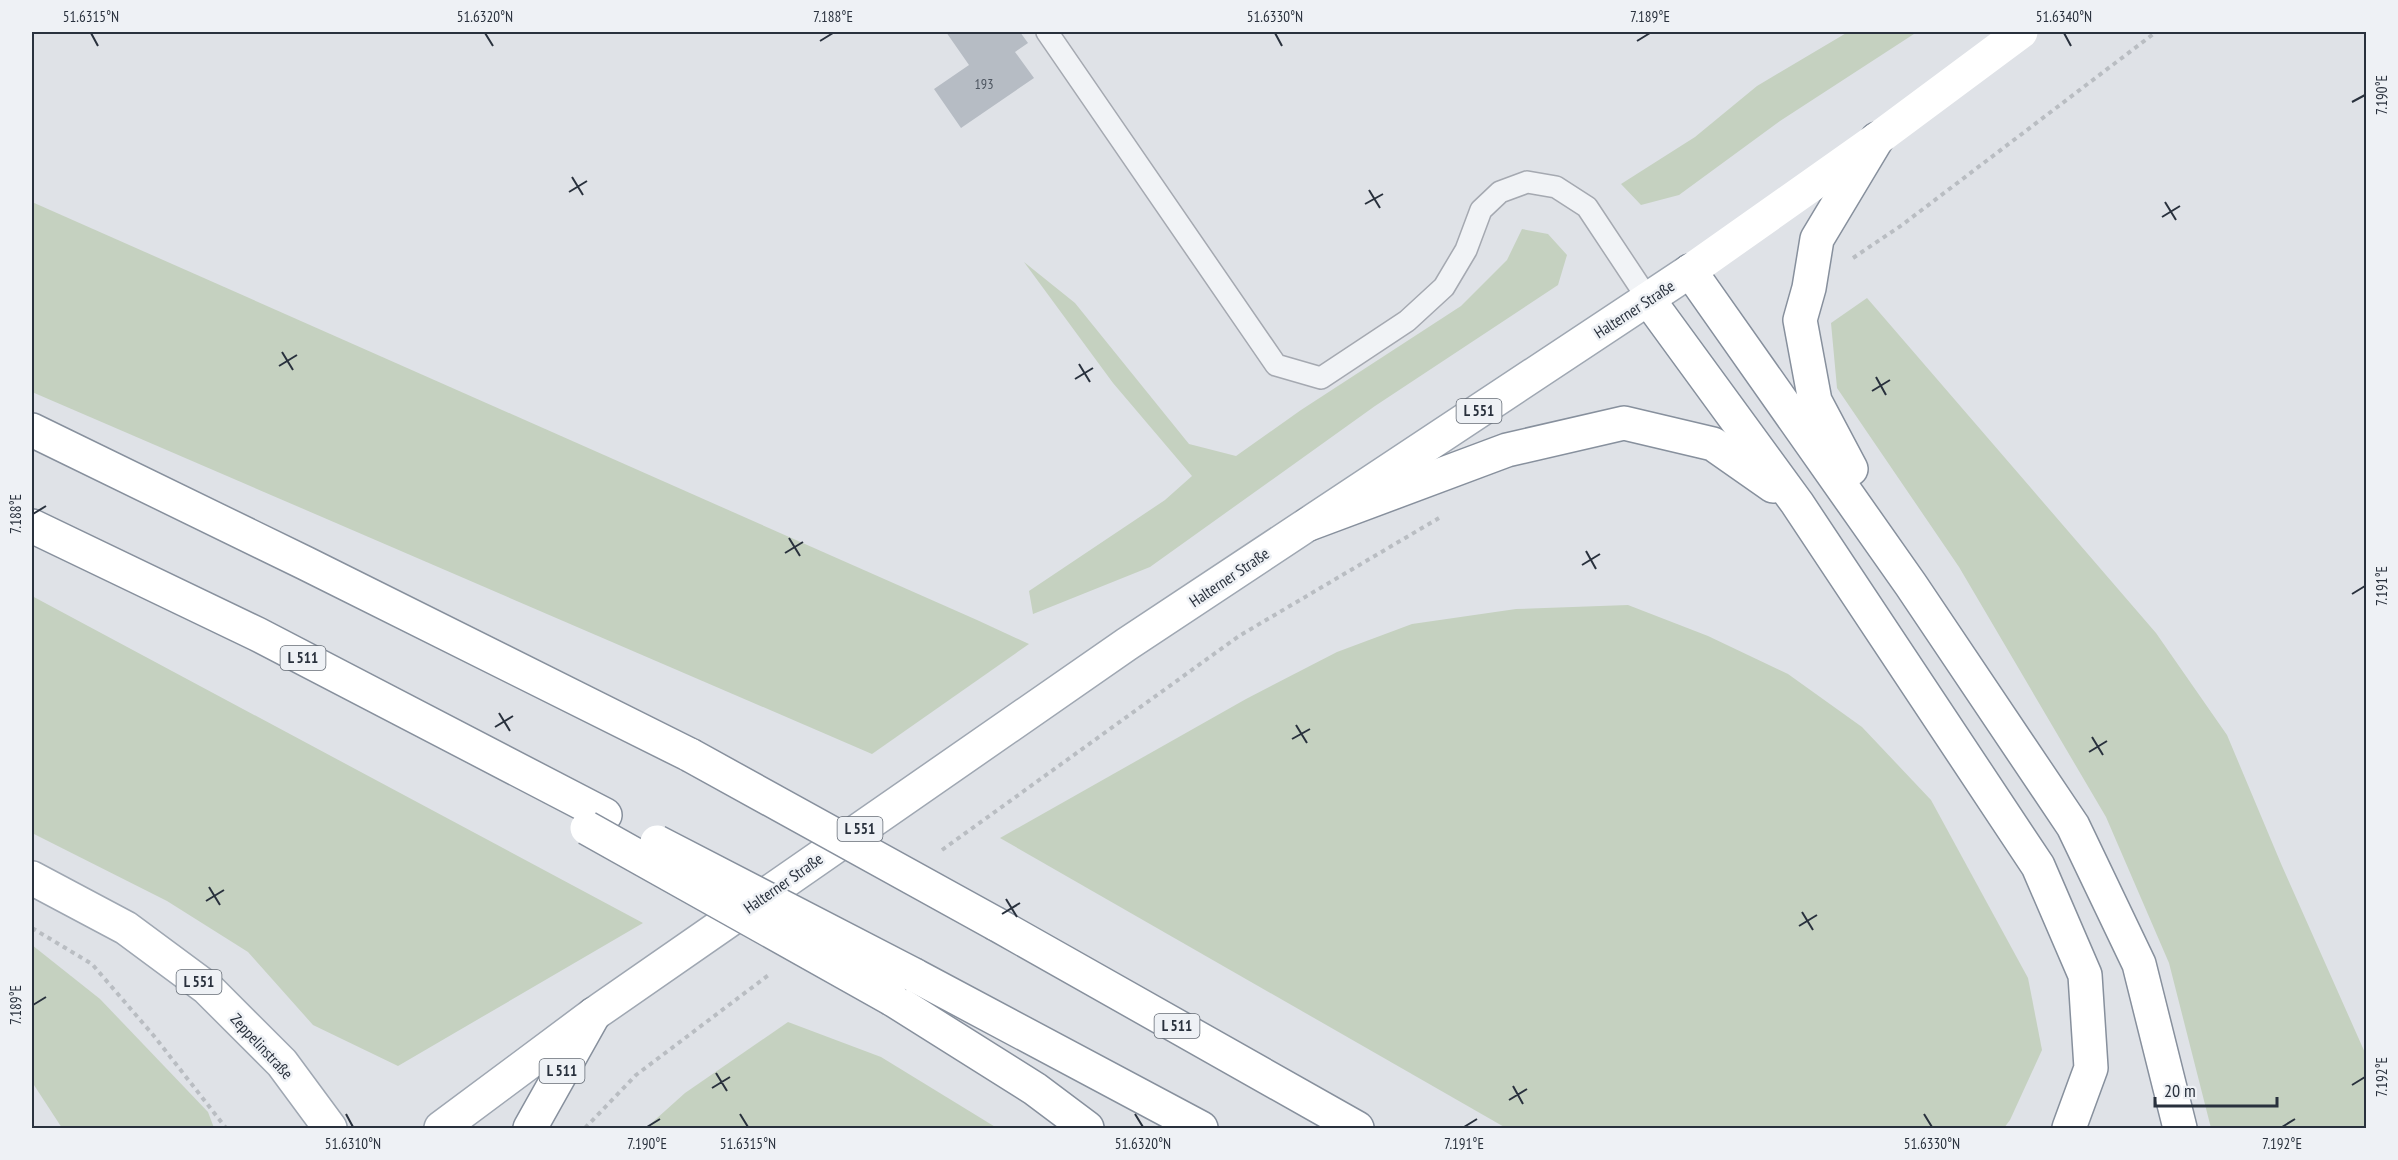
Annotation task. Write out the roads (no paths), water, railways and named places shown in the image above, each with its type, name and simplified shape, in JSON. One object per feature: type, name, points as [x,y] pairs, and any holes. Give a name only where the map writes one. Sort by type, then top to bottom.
[{"type":"main road","name":"Halterner Straße","points":[[441,1128],[594,1014],[1127,644],[1690,271],[1876,139],[2020,32]]},
{"type":"main road","points":[[1876,139],[1817,239],[1809,288],[1800,320],[1815,401],[1911,585]]},
{"type":"main road","points":[[1690,271],[1911,585],[2073,826],[2139,964],[2180,1128]]},
{"type":"main road","points":[[1648,299],[1797,502],[2038,866],[2085,975],[2091,1068],[2069,1128]]},
{"type":"main road","points":[[1309,524],[1507,450],[1624,423],[1713,444],[1797,502]]},
{"type":"main road","name":"L 511","points":[[32,430],[305,562],[690,755],[1358,1128]]},
{"type":"main road","name":"L 511","points":[[32,526],[257,634],[571,796],[596,821],[914,975],[1201,1128]]},
{"type":"main road","points":[[596,821],[892,999],[1035,1089],[1088,1128]]},
{"type":"main road","name":"Zeppelinstraße","points":[[32,878],[126,928],[207,988],[282,1063],[330,1128]]},
{"type":"main road","name":"L 511","points":[[530,1128],[594,1014]]},
{"type":"lane","points":[[1047,32],[1276,365],[1321,378],[1407,321],[1444,287],[1466,250],[1481,210],[1500,192],[1527,182],[1556,187],[1587,207],[1648,299]]}]
